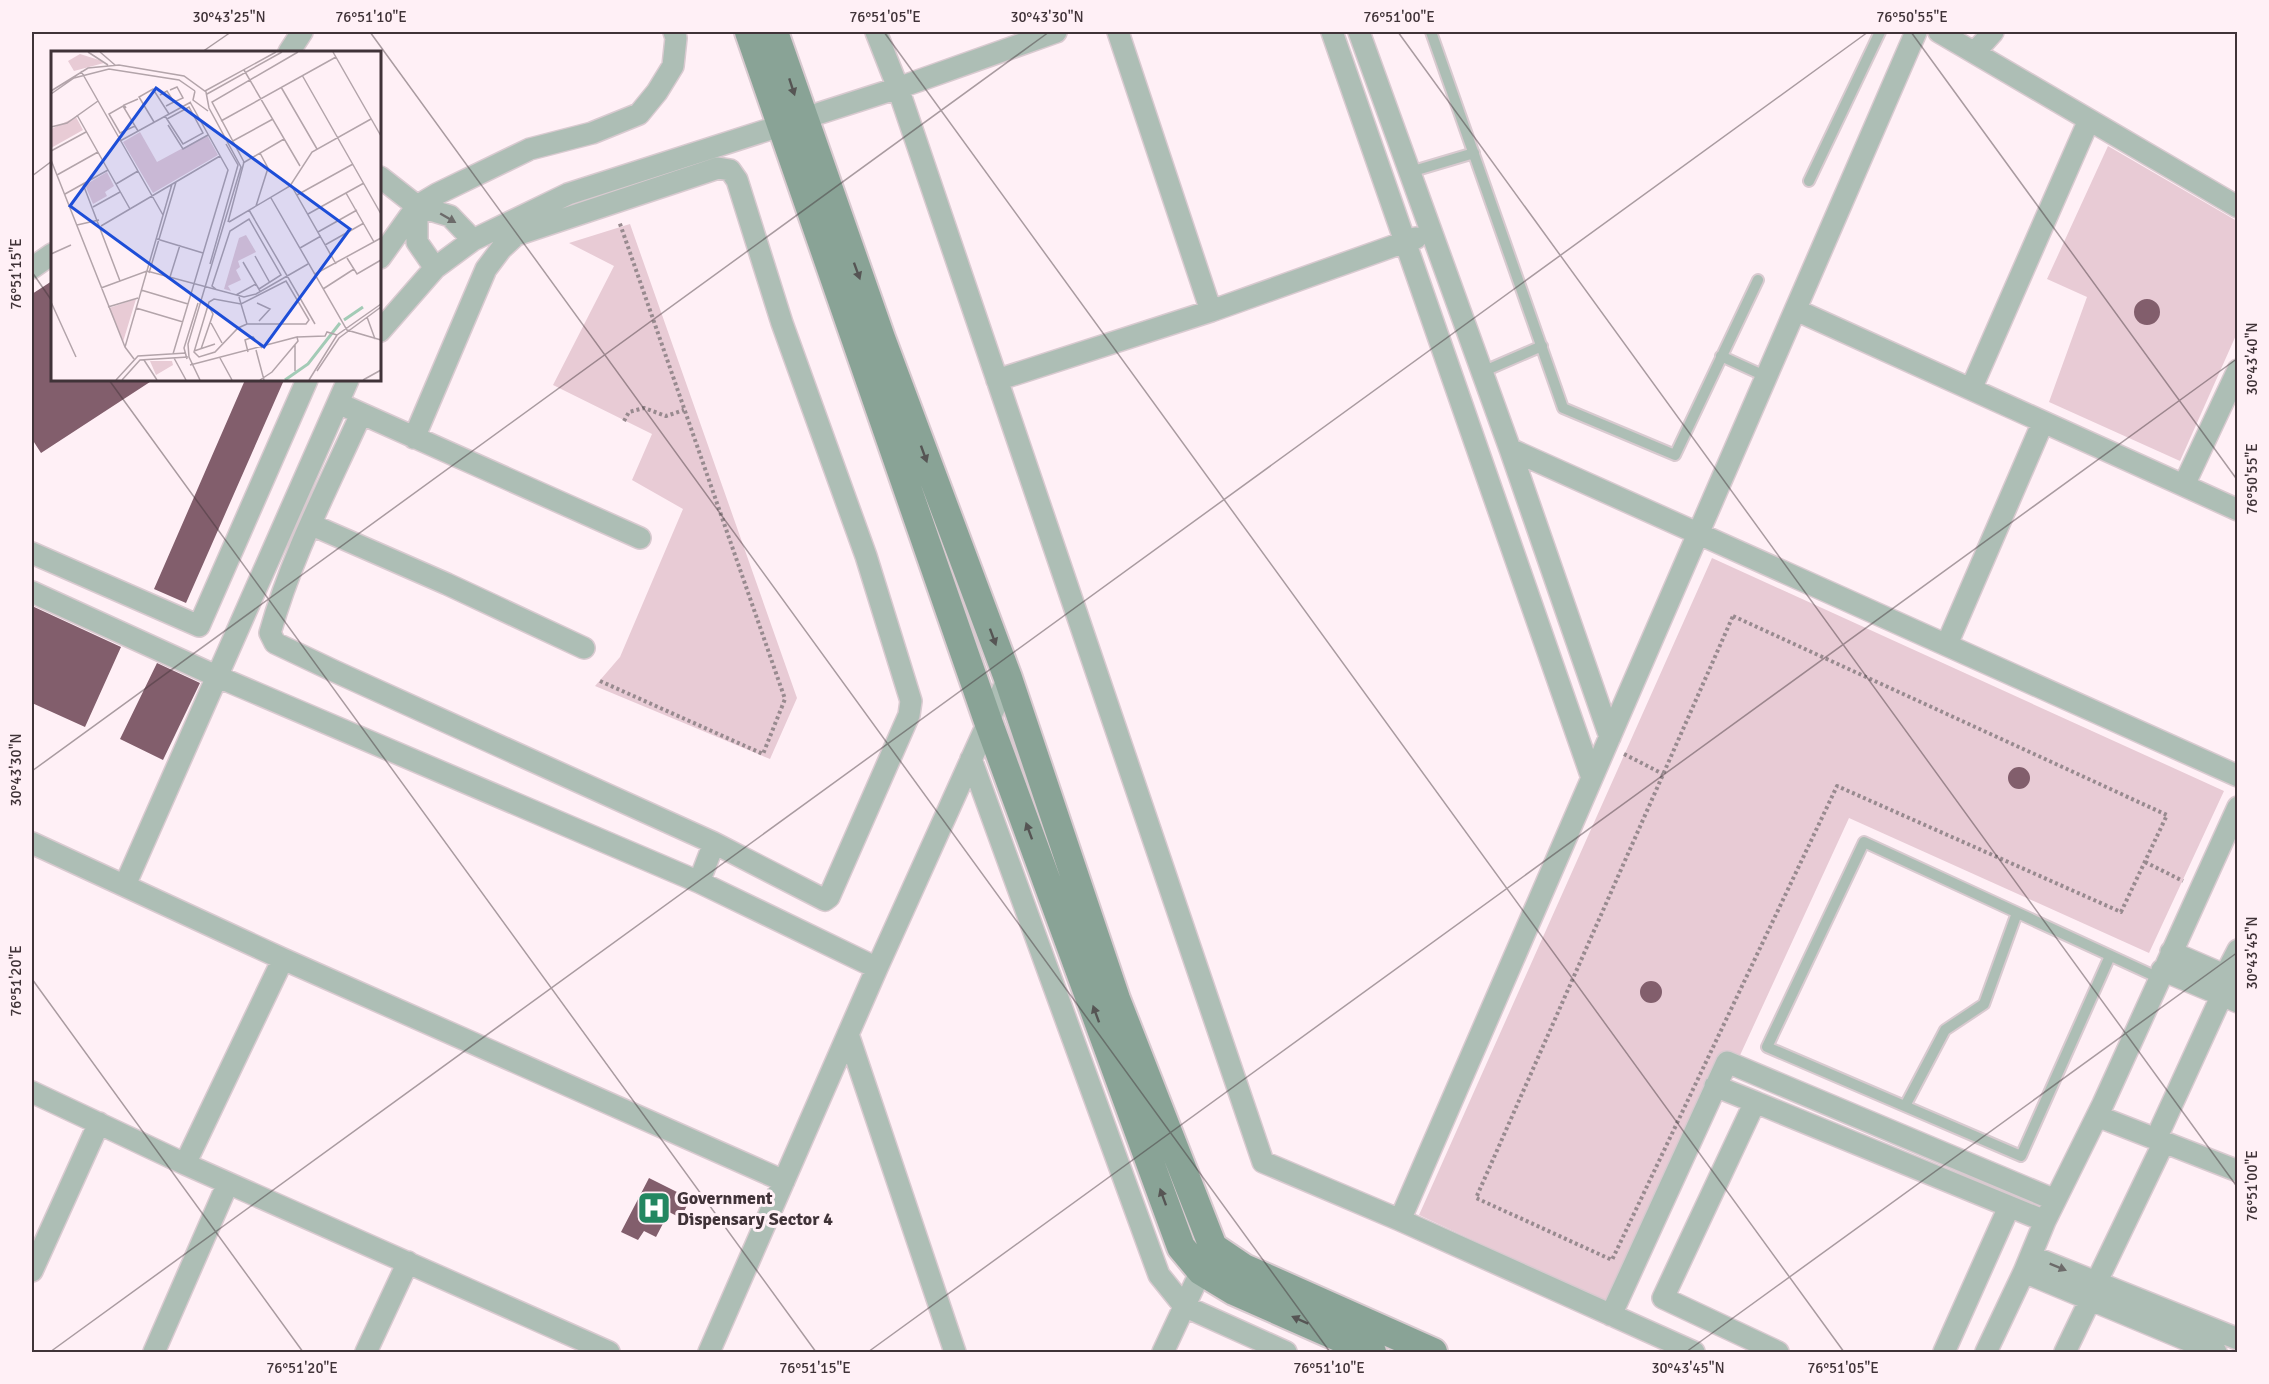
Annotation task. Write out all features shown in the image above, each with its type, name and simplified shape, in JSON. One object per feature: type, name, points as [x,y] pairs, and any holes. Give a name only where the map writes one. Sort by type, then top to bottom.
[{"type":"street","points":[[290,51],[302,32]]},
{"type":"street","points":[[381,257],[417,206],[437,194],[530,149],[592,133],[639,114],[674,66],[676,38],[674,32]]},
{"type":"street","points":[[749,32],[792,122],[881,338],[1008,678],[1116,999],[1207,1259],[1234,1291],[1372,1353]]},
{"type":"street","points":[[774,32],[792,122],[988,721],[1181,1247],[1207,1259],[1244,1268],[1433,1353]]},
{"type":"street","points":[[876,32],[898,88],[1263,1162],[1400,1220],[1694,1353]]},
{"type":"street","points":[[381,330],[435,268],[473,240],[568,194],[898,88],[1056,32]]},
{"type":"street","points":[[1118,32],[1211,311]]},
{"type":"street","points":[[1332,32],[1592,778]]},
{"type":"street","points":[[1359,32],[1510,449],[1608,741]]},
{"type":"street","points":[[1400,1220],[1916,32]]},
{"type":"street","points":[[1939,32],[2238,207]]},
{"type":"street","points":[[1975,52],[1993,32]]},
{"type":"street","points":[[1971,389],[2089,120]]},
{"type":"street","points":[[362,414],[277,608],[270,633],[275,643],[334,672],[714,843],[825,900],[829,897],[909,715],[911,701],[866,556],[782,323],[737,180],[730,170],[718,168],[516,235],[501,249],[486,269],[414,438]]},
{"type":"street","points":[[381,178],[417,206],[450,216],[473,240]]},
{"type":"street","points":[[417,206],[417,242],[435,268]]},
{"type":"street","points":[[997,380],[1211,311],[1431,232]]},
{"type":"street","points":[[32,268],[51,255]]},
{"type":"street","points":[[1796,310],[2238,510]]},
{"type":"street","points":[[2184,485],[2238,370]]},
{"type":"street","points":[[32,553],[199,626],[307,381]]},
{"type":"street","points":[[125,885],[348,381]]},
{"type":"street","points":[[337,403],[640,538]]},
{"type":"street","points":[[1947,644],[2043,422]]},
{"type":"street","points":[[1510,449],[2238,776]]},
{"type":"street","points":[[312,525],[447,584],[584,648]]},
{"type":"street","points":[[32,592],[216,676],[699,882],[877,968]]},
{"type":"street","points":[[709,1353],[877,968],[1008,678]]},
{"type":"street","points":[[971,759],[1159,1275],[1184,1306],[1286,1353]]},
{"type":"street","points":[[1986,1353],[2238,807]]},
{"type":"street","points":[[32,843],[283,959],[784,1182]]},
{"type":"street","points":[[699,882],[714,843]]},
{"type":"street","points":[[2065,1353],[2090,1287],[2230,988],[2238,950]]},
{"type":"street","points":[[185,1164],[283,959]]},
{"type":"street","points":[[2164,967],[2230,988]]},
{"type":"street","points":[[848,1034],[955,1353]]},
{"type":"street","points":[[1611,1315],[1727,1062],[2055,1200]]},
{"type":"street","points":[[1715,1086],[2045,1221]]},
{"type":"street","points":[[32,1092],[185,1164],[408,1262],[601,1351]]},
{"type":"street","points":[[1755,1101],[1663,1298],[1778,1353]]},
{"type":"street","points":[[2100,1110],[2238,1171]]},
{"type":"street","points":[[32,1271],[99,1123]]},
{"type":"street","points":[[2160,1136],[2238,1159]]},
{"type":"street","points":[[154,1353],[228,1183]]},
{"type":"street","points":[[1944,1353],[2009,1207]]},
{"type":"street","points":[[1163,1353],[1207,1259]]},
{"type":"street","points":[[366,1353],[408,1262]]},
{"type":"street","points":[[2027,1264],[2238,1339]]},
{"type":"street","points":[[2090,1287],[2206,1351]]},
{"type":"lane","points":[[1431,32],[1563,408],[1675,454],[1758,280]]},
{"type":"lane","points":[[1809,181],[1880,32]]},
{"type":"lane","points":[[1410,172],[1474,153]]},
{"type":"lane","points":[[1482,372],[1542,346]]},
{"type":"lane","points":[[1721,356],[1767,377]]},
{"type":"lane","points":[[2110,956],[2021,1156],[1767,1047],[1864,842],[2110,956],[2164,967]]},
{"type":"lane","points":[[1905,1106],[1946,1030],[1984,1004],[2017,913]]},
{"type":"path","points":[[600,681],[763,754],[785,699],[612,203]]},
{"type":"path","points":[[624,421],[629,412],[644,408],[666,416],[684,410]]},
{"type":"path","points":[[1733,616],[2167,815],[2121,912],[1837,786],[1612,1260],[1476,1198],[1663,774],[1733,616]]},
{"type":"path","points":[[1608,741],[1663,774]]},
{"type":"path","points":[[2145,862],[2200,889]]},
{"type":"shaded area","points":[[2108,146],[2237,221],[2237,333],[2180,461],[2049,402],[2087,297],[2047,279]]},
{"type":"shaded area","points":[[630,224],[797,698],[770,759],[595,686],[620,657],[683,509],[632,480],[652,434],[553,385],[614,266],[569,243]]},
{"type":"shaded area","points":[[1712,558],[2224,791],[2149,953],[1849,818],[1623,1310],[1419,1215]]},
{"type":"building","points":[[51,282],[51,381],[151,381],[41,453],[32,439],[32,294]]},
{"type":"building","points":[[2147,299],[2156,303],[2160,312],[2156,321],[2147,325],[2138,321],[2134,312],[2138,303]]},
{"type":"building","points":[[245,381],[284,381],[186,603],[154,589]]},
{"type":"building","points":[[32,606],[121,647],[85,727],[32,703]]},
{"type":"building","points":[[157,663],[200,683],[163,760],[120,739]]},
{"type":"building","points":[[2019,767],[2027,770],[2030,778],[2027,786],[2019,789],[2011,786],[2008,778],[2011,770]]},
{"type":"building","points":[[1651,981],[1659,984],[1662,992],[1659,1000],[1651,1003],[1643,1000],[1640,992],[1643,984]]},
{"type":"building","points":[[649,1178],[679,1193],[678,1195],[689,1201],[681,1218],[669,1212],[656,1237],[644,1231],[638,1240],[621,1232]]},
{"type":"place","name":"Government Dispensary Sector 4","points":[[654,1208]]}]
